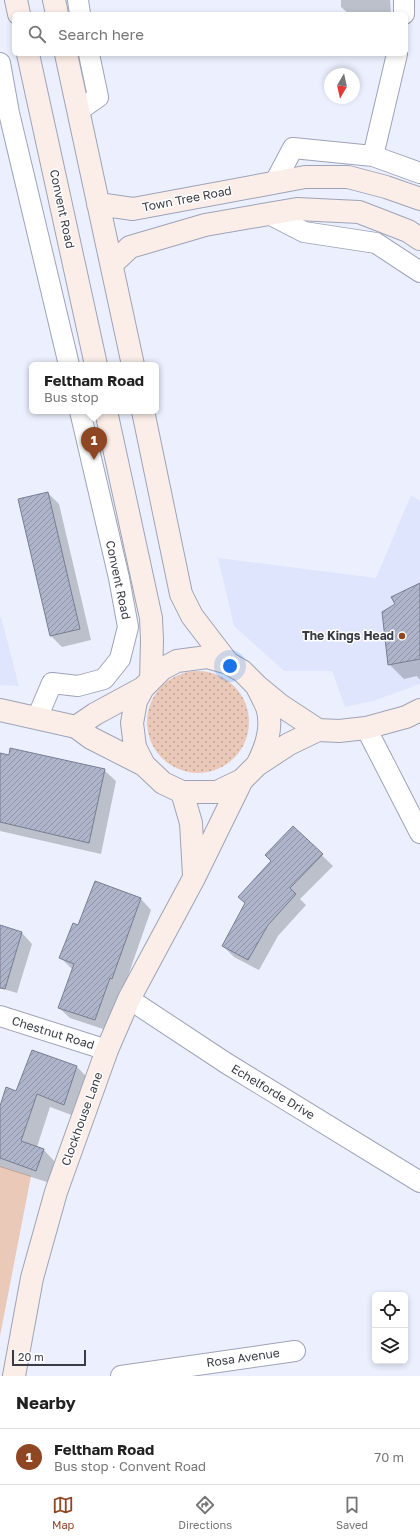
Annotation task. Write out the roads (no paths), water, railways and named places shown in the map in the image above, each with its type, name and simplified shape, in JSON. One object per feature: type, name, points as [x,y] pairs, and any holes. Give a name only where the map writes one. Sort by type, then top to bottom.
[{"type":"main road","points":[[16,0],[19,12]]},
{"type":"main road","points":[[54,0],[57,12]]},
{"type":"main road","name":"Convent Road","points":[[28,56],[95,362]]},
{"type":"main road","points":[[66,56],[132,362]]},
{"type":"main road","name":"Town Tree Road","points":[[98,204],[133,209],[305,177],[348,177],[386,187],[420,199]]},
{"type":"main road","points":[[112,264],[130,247],[205,225],[297,209],[358,212],[408,231],[420,239]]},
{"type":"main road","name":"Convent Road","points":[[107,414],[151,618],[152,640],[147,684]]},
{"type":"main road","points":[[144,414],[181,594],[192,616],[228,663]]},
{"type":"main road","points":[[144,765],[135,747],[132,723],[136,701],[147,684],[162,669],[177,661],[206,657],[228,663],[242,671],[280,706],[318,730]]},
{"type":"main road","points":[[76,727],[94,714],[147,684]]},
{"type":"main road","points":[[250,772],[264,753],[269,731],[267,709],[257,686]]},
{"type":"main road","points":[[0,710],[76,727],[91,738],[144,765],[163,783],[182,792],[217,792],[250,772],[289,744],[318,730],[339,731],[366,728],[406,717],[420,710]]},
{"type":"main road","name":"Clockhouse Lane","points":[[14,1376],[32,1278],[56,1192],[107,1050],[129,999],[250,772]]},
{"type":"main road","points":[[182,792],[191,823],[194,878]]},
{"type":"street","points":[[78,0],[80,12]]},
{"type":"street","points":[[404,0],[404,12]]},
{"type":"street","points":[[78,110],[98,97],[89,56]]},
{"type":"street","points":[[373,156],[397,56]]},
{"type":"street","points":[[0,63],[4,114],[68,362]]},
{"type":"street","points":[[275,182],[293,148],[373,156],[420,173]]},
{"type":"street","points":[[269,214],[304,232],[376,243],[420,272]]},
{"type":"street","name":"Convent Road","points":[[37,718],[52,683],[78,686],[104,679],[120,659],[128,628],[119,578],[81,414]]},
{"type":"street","points":[[366,728],[420,833]]},
{"type":"street","name":"Echelforde Drive","points":[[129,999],[226,1063],[420,1182]]},
{"type":"street","name":"Chestnut Road","points":[[0,1016],[107,1050]]},
{"type":"street","name":"Rosa Avenue","points":[[120,1376],[295,1351]]},
{"type":"place","name":"Feltham Road","points":[[94,460]]},
{"type":"place","name":"The Kings Head","points":[[402,636]]}]
